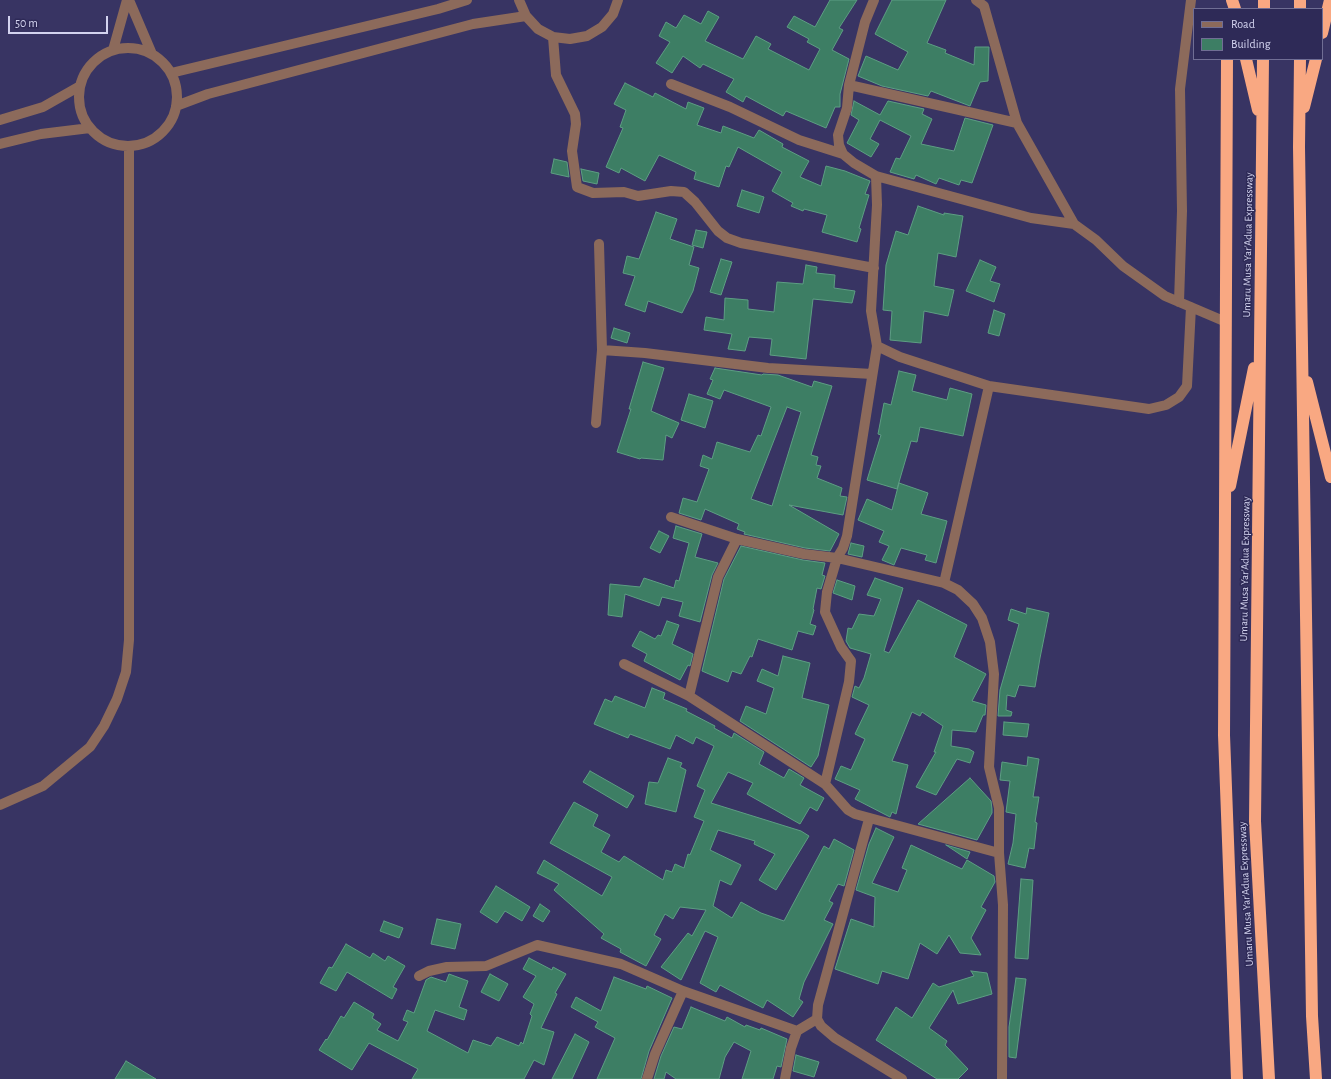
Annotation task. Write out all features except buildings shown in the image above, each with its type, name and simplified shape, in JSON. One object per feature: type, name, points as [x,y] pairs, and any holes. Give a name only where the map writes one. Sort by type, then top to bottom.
[{"type":"highway","points":[[1323,29],[1330,0]]},
{"type":"highway","name":"Umaru Musa Yar'Adua Expressway","points":[[1227,60],[1224,735],[1237,1079]]},
{"type":"highway","points":[[1246,60],[1262,130]]},
{"type":"highway","name":"Umaru Musa Yar'Adua Expressway","points":[[1263,60],[1255,821],[1269,1079]]},
{"type":"highway","points":[[1300,60],[1299,125],[1312,1016],[1316,1079]]},
{"type":"highway","points":[[1299,125],[1316,60]]},
{"type":"highway","points":[[1225,512],[1260,340]]},
{"type":"highway","points":[[1302,362],[1331,477]]},
{"type":"street","points":[[113,50],[128,0]]},
{"type":"street","points":[[128,0],[152,54]]},
{"type":"street","points":[[171,73],[438,9],[467,0]]},
{"type":"street","points":[[519,0],[526,16],[538,29],[553,37],[570,40],[587,36],[602,27],[613,14],[618,0]]},
{"type":"street","points":[[874,0],[865,22],[850,85],[847,108],[838,135],[839,145],[844,154],[854,163],[876,176],[1031,218],[1074,224]]},
{"type":"street","points":[[976,0],[986,3],[1017,123],[1074,224],[1096,240],[1123,266],[1165,296],[1226,322]]},
{"type":"street","points":[[1179,302],[1182,211],[1180,89],[1191,0]]},
{"type":"street","points":[[176,106],[208,94],[473,24],[526,16]]},
{"type":"street","points":[[553,37],[556,76],[575,114],[576,124],[572,151],[577,186],[593,193],[624,192],[638,196],[671,191],[684,192],[695,202],[718,231],[727,238],[741,243],[874,268]]},
{"type":"street","points":[[128,48],[144,50],[152,54],[158,58],[171,73],[176,83],[178,99],[174,114],[167,128],[155,138],[140,145],[129,146],[108,142],[94,133],[90,128],[84,119],[79,103],[80,86],[87,70],[98,58],[113,50],[128,48]]},
{"type":"street","points":[[671,84],[730,107],[799,140],[844,154]]},
{"type":"street","points":[[850,85],[1017,123]]},
{"type":"street","points":[[0,120],[43,107],[80,86]]},
{"type":"street","points":[[0,144],[41,134],[90,128]]},
{"type":"street","points":[[0,805],[43,786],[90,747],[104,726],[117,699],[126,672],[129,640],[129,146]]},
{"type":"street","points":[[825,784],[849,682],[851,661],[841,648],[825,612],[827,592],[837,558],[844,548],[876,346],[871,311],[878,205],[876,176]]},
{"type":"street","points":[[596,423],[602,350],[599,244]]},
{"type":"street","points":[[876,346],[900,357],[989,386],[1149,409],[1166,405],[1179,397],[1187,386],[1191,307]]},
{"type":"street","points":[[602,350],[645,353],[768,368],[872,374]]},
{"type":"street","points":[[944,583],[989,386]]},
{"type":"street","points":[[671,516],[737,539],[804,554],[837,558],[944,583],[958,590],[974,604],[982,618],[990,642],[994,674],[989,767],[998,808],[999,853],[1003,906],[1002,1079]]},
{"type":"street","points":[[689,696],[718,577],[737,539]]},
{"type":"street","points":[[624,664],[689,696],[825,784],[848,810],[869,820],[999,853]]},
{"type":"street","points":[[869,820],[818,1005],[817,1019],[821,1026],[835,1038],[902,1079]]},
{"type":"street","points":[[420,976],[429,971],[447,967],[486,966],[537,945],[621,964],[682,991],[797,1031]]},
{"type":"street","points":[[647,1079],[655,1054],[682,991]]},
{"type":"street","points":[[785,1079],[791,1048],[797,1031],[817,1019]]}]
